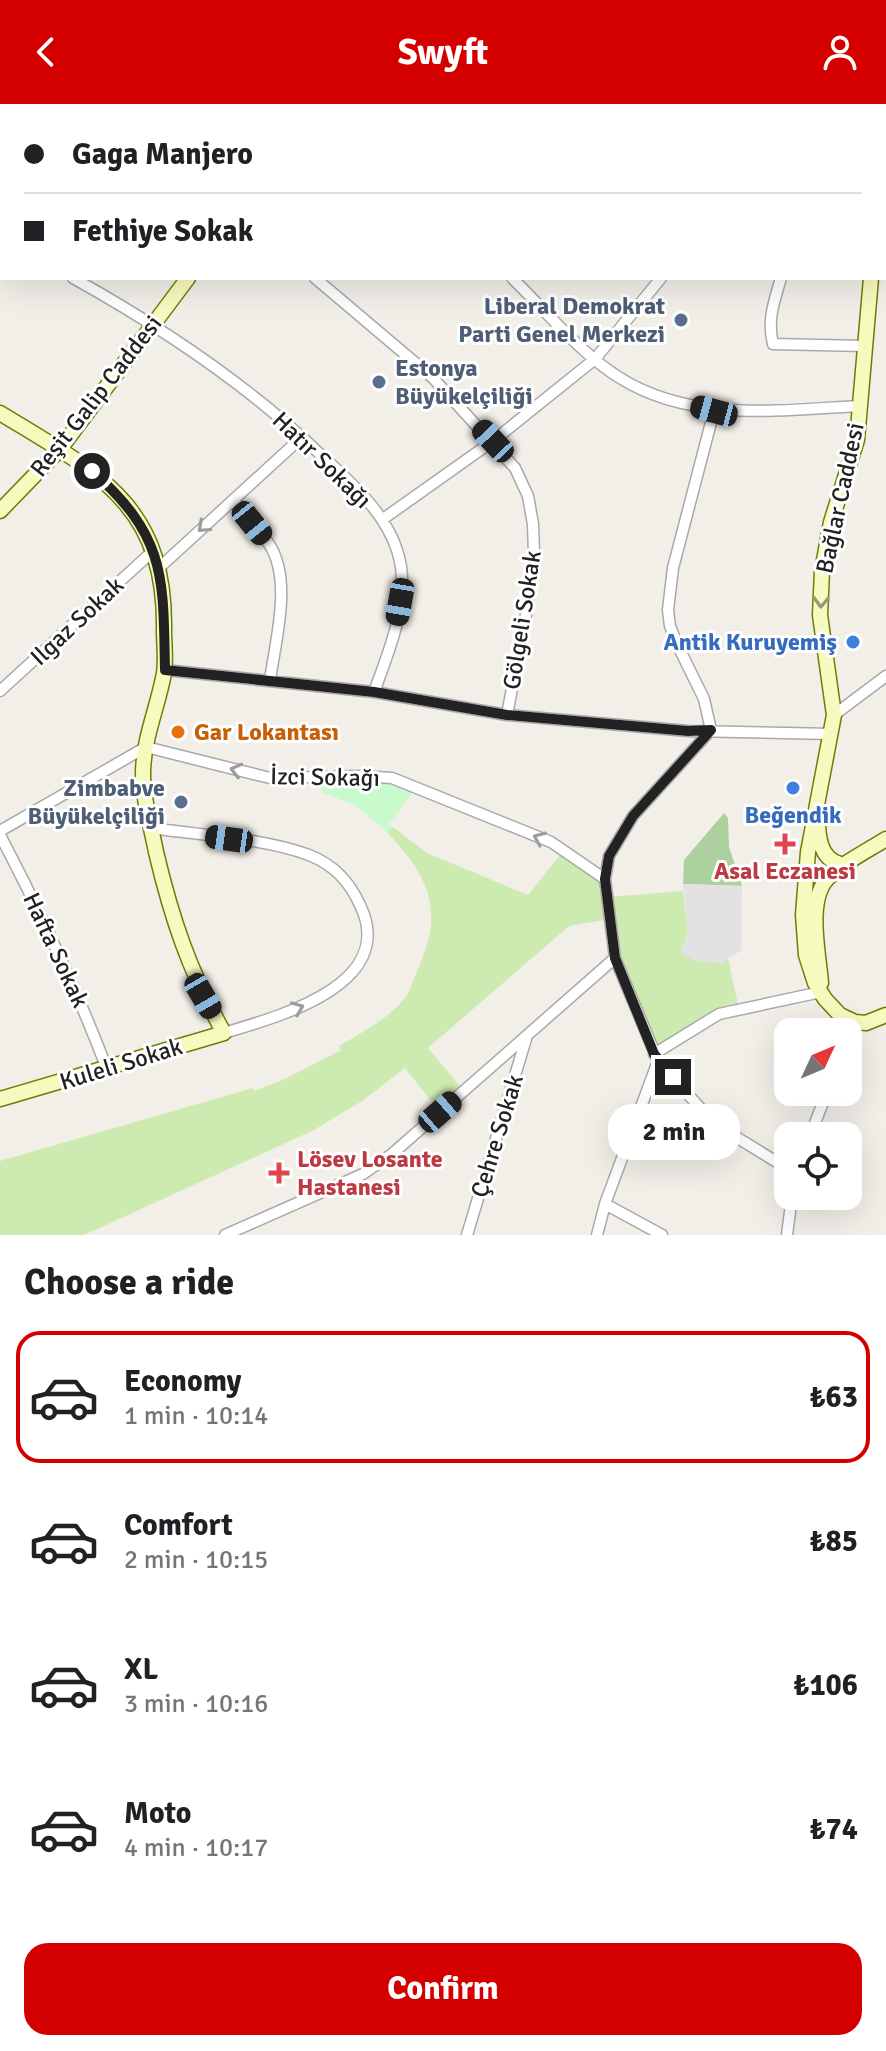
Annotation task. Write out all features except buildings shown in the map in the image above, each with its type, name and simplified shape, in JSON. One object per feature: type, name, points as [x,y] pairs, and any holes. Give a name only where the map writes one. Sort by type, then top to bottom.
[{"type":"main road","name":"Reşit Galip Caddesi","points":[[0,511],[60,449],[186,280]]},
{"type":"main road","name":"Bağlar Caddesi","points":[[821,992],[806,955],[803,915],[805,876],[834,715],[820,615],[822,571],[831,522],[857,440],[871,280]]},
{"type":"main road","points":[[0,413],[60,449],[115,491],[134,516],[160,567],[165,607],[165,670],[146,747],[144,786],[151,828],[184,954],[224,1033]]},
{"type":"main road","name":"Bağlar Caddesi","points":[[817,813],[819,842],[823,850],[832,862],[846,865]]},
{"type":"main road","points":[[845,1018],[832,1008],[821,992],[815,922],[818,899],[828,878],[886,839]]},
{"type":"main road","points":[[862,1023],[886,1015]]},
{"type":"main road","name":"Kuleli Sokak","points":[[0,1099],[224,1033]]},
{"type":"street","name":"Hatır Sokağı","points":[[76,280],[153,324],[245,387],[346,478],[383,519],[396,546],[402,586],[391,643],[374,692]]},
{"type":"street","name":"Gölgeli Sokak","points":[[317,280],[432,377],[515,468],[528,496],[534,554],[507,715]]},
{"type":"street","points":[[517,280],[595,359],[619,378],[644,391],[714,411],[860,406]]},
{"type":"street","points":[[383,519],[493,441],[595,359],[659,280]]},
{"type":"street","points":[[780,280],[770,314],[773,344],[864,346]]},
{"type":"street","points":[[711,730],[704,699],[674,635],[668,610],[673,568],[714,411]]},
{"type":"street","points":[[160,567],[302,437]]},
{"type":"street","points":[[233,500],[270,546],[279,568],[282,587],[270,681]]},
{"type":"street","name":"Ilgaz Sokak","points":[[0,691],[153,551]]},
{"type":"street","points":[[165,670],[374,692],[507,715],[688,731],[832,734]]},
{"type":"street","points":[[834,715],[886,676]]},
{"type":"street","points":[[711,730],[633,816],[609,856],[605,879],[615,958],[656,1057],[702,1110],[736,1137],[774,1160]]},
{"type":"street","points":[[0,833],[146,747]]},
{"type":"street","name":"İzci Sokağı","points":[[146,747],[270,778],[392,778],[551,842],[605,879]]},
{"type":"street","name":"Kuleli Sokak","points":[[151,828],[281,847],[309,856],[334,868],[352,887],[363,911],[368,933],[362,955],[344,982],[304,1008],[224,1033]]},
{"type":"street","name":"Hafta Sokak","points":[[0,833],[78,993],[107,1069]]},
{"type":"street","points":[[225,1235],[363,1174],[392,1154],[615,958]]},
{"type":"street","points":[[597,1235],[656,1057],[695,1026],[719,1014],[821,992]]},
{"type":"street","name":"Çehre Sokak","points":[[467,1235],[527,1037]]},
{"type":"street","points":[[605,1204],[662,1235]]},
{"type":"street","points":[[787,1235],[790,1210]]},
{"type":"green space","points":[[362,776],[416,788],[389,824],[393,827],[388,833],[355,805],[321,792],[324,778]]},
{"type":"green space","points":[[724,813],[728,818],[729,847],[742,886],[683,884],[684,860]]},
{"type":"green space","points":[[393,827],[427,853],[528,895],[564,850],[605,879],[608,897],[683,891],[688,932],[681,953],[698,961],[724,963],[728,958],[739,1009],[654,1054],[615,958],[610,919],[569,926],[428,1048],[464,1091],[440,1112],[405,1068],[362,1101],[314,1130],[84,1235],[0,1235],[0,1161],[253,1088],[254,1091],[285,1079],[341,1050],[339,1046],[398,1006],[408,993],[426,949],[431,913],[423,881],[388,833]]},
{"type":"shaded area","points":[[683,884],[742,886],[741,951],[725,963],[697,961],[680,953],[688,932]]},
{"type":"place","name":"Liberal Demokrat Parti Genel Merkezi","points":[[681,320]]},
{"type":"place","name":"Estonya Büyükelçiliği","points":[[379,382]]},
{"type":"place","name":"Antik Kuruyemiş","points":[[853,642]]},
{"type":"place","name":"Gar Lokantası","points":[[178,732]]},
{"type":"place","name":"Beğendik","points":[[793,788]]},
{"type":"place","name":"Zimbabve Büyükelçiliği","points":[[181,802]]},
{"type":"place","name":"Asal Eczanesi","points":[[785,844]]},
{"type":"place","name":"Lösev Losante Hastanesi","points":[[279,1173]]},
{"type":"route","points":[[92,471],[115,491],[134,516],[160,567],[165,607],[165,670],[374,692],[507,715],[688,731],[711,730],[633,816],[609,856],[605,879],[615,958],[654,1054],[673,1077]]}]
